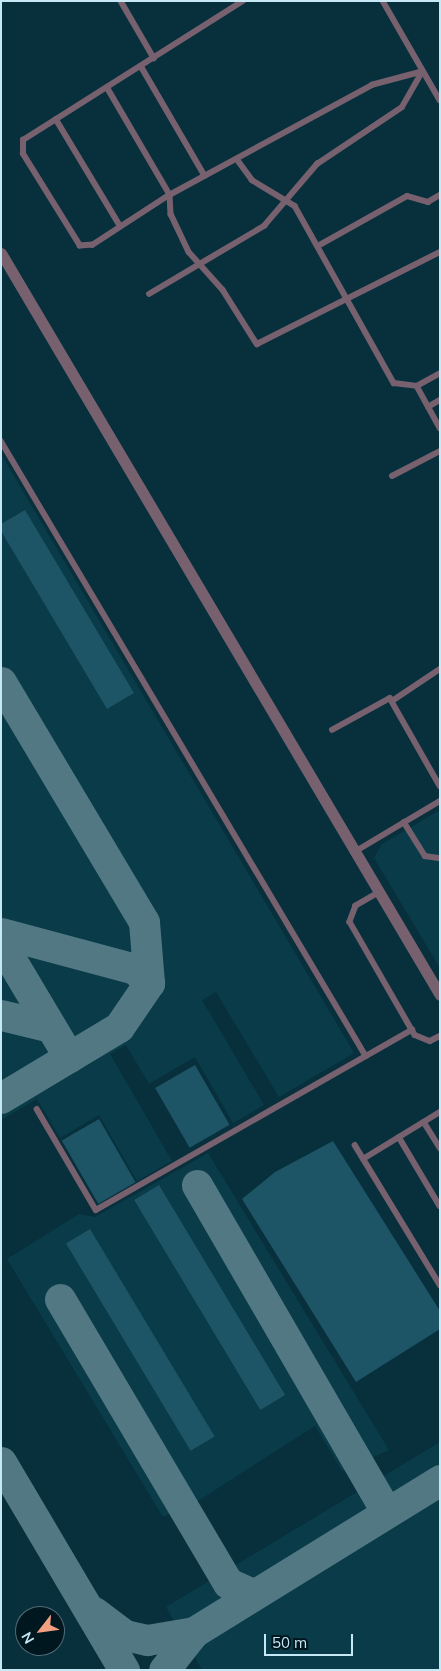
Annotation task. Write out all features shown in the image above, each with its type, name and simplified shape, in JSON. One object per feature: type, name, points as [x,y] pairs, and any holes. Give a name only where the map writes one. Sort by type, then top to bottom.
[{"type":"street","points":[[1,254],[439,990]]},
{"type":"lane","points":[[121,1],[154,58]]},
{"type":"lane","points":[[243,1],[29,134],[22,147],[75,241],[86,247],[119,224],[170,195],[373,85],[422,72]]},
{"type":"lane","points":[[383,1],[422,72],[440,100]]},
{"type":"lane","points":[[141,66],[205,176]]},
{"type":"lane","points":[[149,294],[264,226],[317,164],[402,107],[422,72]]},
{"type":"lane","points":[[108,86],[170,195],[178,233],[199,264],[223,290],[257,344],[346,297],[361,294],[440,252]]},
{"type":"lane","points":[[56,118],[119,224]]},
{"type":"lane","points":[[238,159],[252,180],[287,200],[318,246],[394,383],[417,386],[440,373]]},
{"type":"lane","points":[[318,246],[407,196],[428,202],[440,195]]},
{"type":"lane","points":[[417,386],[440,428]]},
{"type":"lane","points":[[428,407],[440,400]]},
{"type":"lane","points":[[1,441],[366,1056]]},
{"type":"lane","points":[[392,476],[440,451]]},
{"type":"lane","points":[[392,701],[440,669]]},
{"type":"lane","points":[[332,730],[385,698],[392,701],[440,786]]},
{"type":"lane","points":[[356,851],[440,801]]},
{"type":"lane","points":[[404,822],[425,856],[440,858]]},
{"type":"lane","points":[[380,892],[356,906],[350,922],[412,1030],[421,1040],[440,1036]]},
{"type":"lane","points":[[37,1109],[96,1210],[412,1030]]},
{"type":"lane","points":[[363,1158],[440,1112]]},
{"type":"lane","points":[[424,1122],[440,1148]]},
{"type":"lane","points":[[399,1137],[440,1206]]},
{"type":"lane","points":[[355,1145],[440,1285]]},
{"type":"shaded area","points":[[1,454],[354,1053],[279,1097],[216,992],[202,1000],[264,1105],[233,1123],[195,1057],[149,1084],[126,1045],[110,1054],[172,1161],[137,1181],[99,1115],[60,1138],[37,1099],[1,1120]]},
{"type":"shaded area","points":[[440,810],[440,968],[374,858],[382,844]]},
{"type":"shaded area","points":[[208,1153],[389,1450],[342,1471],[315,1426],[201,1499],[163,1517],[7,1259],[79,1214],[95,1217]]},
{"type":"shaded area","points":[[440,1442],[440,1670],[202,1670],[166,1607]]},
{"type":"building","points":[[25,510],[134,693],[107,709],[1,531],[1,524]]},
{"type":"building","points":[[195,1065],[230,1125],[190,1148],[155,1088]]},
{"type":"building","points":[[99,1119],[136,1182],[98,1204],[62,1140]]},
{"type":"building","points":[[333,1141],[440,1311],[440,1329],[356,1382],[242,1199],[275,1172]]},
{"type":"building","points":[[159,1185],[285,1395],[260,1410],[134,1200]]},
{"type":"building","points":[[90,1229],[215,1436],[191,1451],[66,1243]]},
{"type":"taxiway","points":[[1,682],[144,922],[149,983],[119,1027],[1,1098]]},
{"type":"taxiway","points":[[1,933],[135,969],[149,983]]},
{"type":"taxiway","points":[[1,943],[69,1057]]},
{"type":"taxiway","points":[[1,1015],[51,1027]]},
{"type":"taxiway","points":[[197,1185],[386,1511]]},
{"type":"taxiway","points":[[60,1299],[228,1583],[253,1594]]},
{"type":"taxiway","points":[[1,1462],[124,1670]]},
{"type":"taxiway","points":[[194,1632],[440,1480]]},
{"type":"taxiway","points":[[94,1612],[125,1635],[147,1640],[194,1632],[164,1670]]}]
